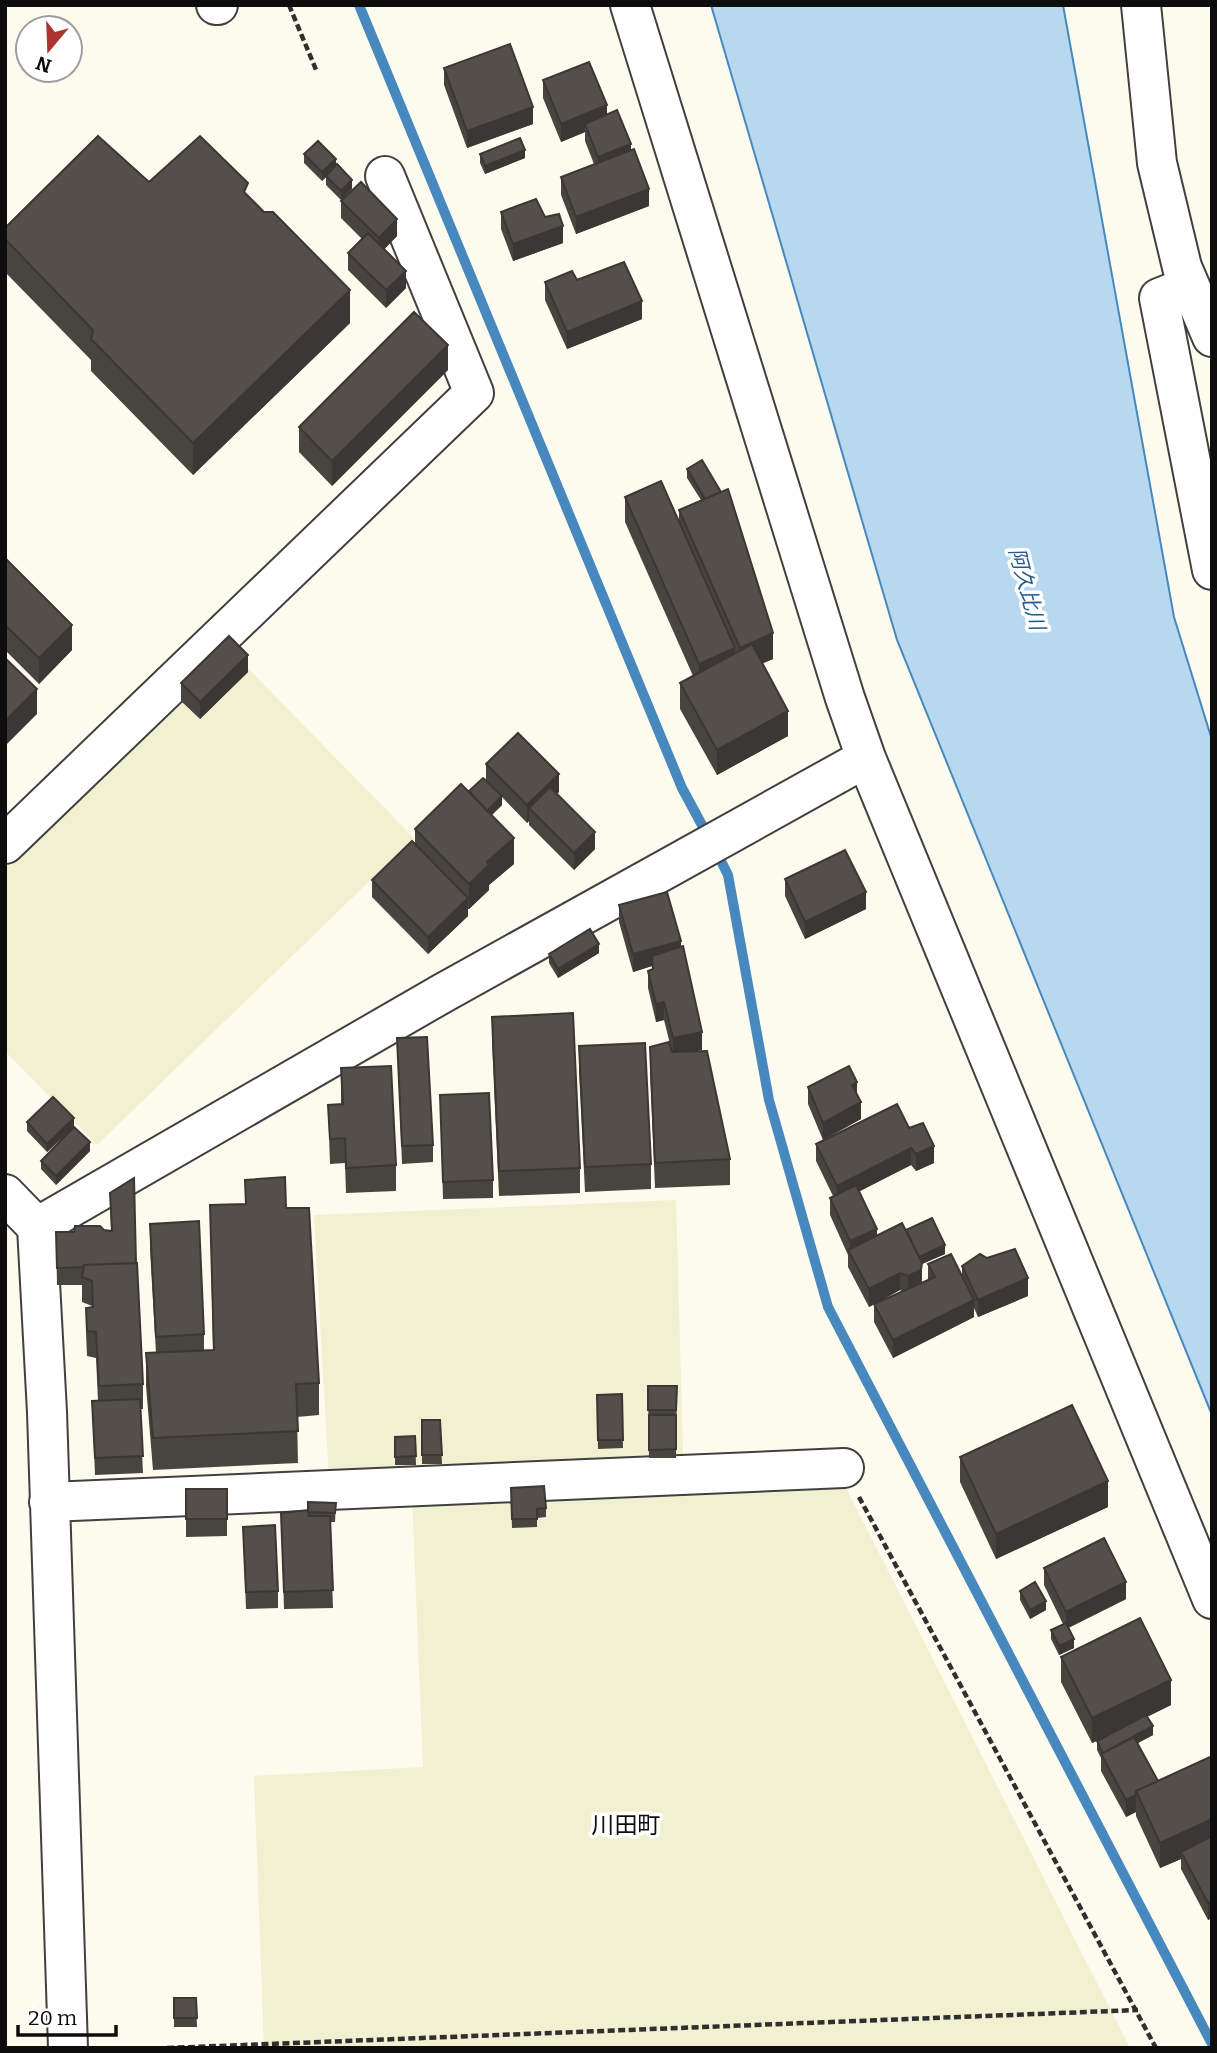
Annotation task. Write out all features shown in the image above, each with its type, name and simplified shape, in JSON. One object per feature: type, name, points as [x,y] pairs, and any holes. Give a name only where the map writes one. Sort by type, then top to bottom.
[{"type":"street","points":[[630,5],[866,758],[1212,1599]]},
{"type":"street","points":[[1141,5],[1157,163],[1189,286],[1212,337]]},
{"type":"street","points":[[5,844],[474,393],[385,176]]},
{"type":"street","points":[[1189,286],[1159,299],[1212,570]]},
{"type":"street","points":[[37,1227],[683,859],[866,758]]},
{"type":"street","points":[[5,1195],[37,1227],[68,2048]]},
{"type":"street","points":[[49,1502],[844,1468]]},
{"type":"path","points":[[289,5],[317,72]]},
{"type":"path","points":[[844,1468],[1138,2010],[1156,2048]]},
{"type":"path","points":[[167,2048],[1138,2010]]},
{"type":"green space","points":[[230,650],[414,838],[97,1145],[5,1051],[5,867]]},
{"type":"green space","points":[[676,1200],[684,1486],[841,1478],[1130,2048],[264,2048],[254,1776],[423,1767],[412,1496],[330,1497],[314,1215]]},
{"type":"water","name":"阿久比川","points":[[711,5],[1063,5],[1174,617],[1212,740],[1212,1415],[897,640]]},
{"type":"building","points":[[510,44],[533,107],[467,131],[444,68]]},
{"type":"building","points":[[589,62],[607,105],[561,124],[543,80]]},
{"type":"building","points":[[617,110],[631,144],[598,157],[585,124]]},
{"type":"building","points":[[98,136],[149,182],[200,136],[248,183],[244,192],[264,212],[273,212],[350,290],[193,443],[91,339],[93,330],[5,239],[5,228]]},
{"type":"building","points":[[520,138],[525,150],[485,166],[480,154]]},
{"type":"building","points":[[318,141],[336,159],[322,172],[304,154]]},
{"type":"building","points":[[634,149],[649,189],[576,217],[561,177]]},
{"type":"building","points":[[337,164],[352,180],[341,191],[326,176]]},
{"type":"building","points":[[361,182],[397,219],[379,238],[341,201]]},
{"type":"building","points":[[536,199],[545,217],[559,214],[563,226],[513,244],[501,212]]},
{"type":"building","points":[[368,233],[406,271],[386,290],[348,253]]},
{"type":"building","points":[[624,262],[642,301],[567,332],[545,282],[572,271],[577,280]]},
{"type":"building","points":[[414,312],[448,345],[332,461],[299,427]]},
{"type":"building","points":[[702,460],[721,492],[705,499],[687,469]]},
{"type":"building","points":[[661,481],[735,648],[699,664],[625,497]]},
{"type":"building","points":[[728,489],[773,633],[740,648],[679,510]]},
{"type":"building","points":[[5,558],[72,625],[39,658],[5,625]]},
{"type":"building","points":[[229,636],[248,655],[200,702],[181,683]]},
{"type":"building","points":[[752,644],[788,711],[717,750],[680,683]]},
{"type":"building","points":[[5,658],[37,689],[5,721]]},
{"type":"building","points":[[518,733],[559,774],[527,805],[486,764]]},
{"type":"building","points":[[483,778],[502,796],[487,811],[469,791]]},
{"type":"building","points":[[461,784],[514,838],[487,862],[489,865],[469,884],[415,829]]},
{"type":"building","points":[[550,787],[595,832],[574,853],[529,808]]},
{"type":"building","points":[[412,841],[468,898],[428,937],[372,880]]},
{"type":"building","points":[[845,850],[866,892],[805,922],[785,879]]},
{"type":"building","points":[[667,892],[681,941],[633,954],[619,905]]},
{"type":"building","points":[[590,929],[599,944],[558,969],[549,954]]},
{"type":"building","points":[[683,946],[702,1032],[673,1038],[664,1002],[656,1004],[648,971],[653,969],[652,956]]},
{"type":"building","points":[[573,1013],[580,1168],[499,1171],[492,1017]]},
{"type":"building","points":[[427,1037],[433,1145],[402,1146],[397,1038]]},
{"type":"building","points":[[669,1042],[672,1052],[707,1051],[730,1159],[655,1163],[650,1047]]},
{"type":"building","points":[[645,1043],[651,1164],[585,1167],[579,1046]]},
{"type":"building","points":[[391,1066],[396,1165],[346,1168],[345,1138],[330,1139],[328,1105],[343,1104],[341,1068]]},
{"type":"building","points":[[849,1066],[857,1082],[852,1085],[861,1102],[823,1123],[808,1087]]},
{"type":"building","points":[[489,1093],[493,1180],[443,1182],[440,1095]]},
{"type":"building","points":[[53,1097],[74,1118],[47,1144],[27,1122]]},
{"type":"building","points":[[897,1104],[909,1128],[923,1123],[934,1146],[916,1154],[911,1148],[837,1186],[816,1144]]},
{"type":"building","points":[[74,1127],[90,1142],[56,1176],[41,1161]]},
{"type":"building","points":[[285,1177],[286,1208],[309,1208],[319,1383],[296,1384],[298,1431],[153,1438],[146,1353],[214,1350],[210,1205],[246,1204],[245,1180]]},
{"type":"building","points":[[134,1178],[136,1263],[57,1268],[56,1232],[74,1232],[75,1226],[100,1226],[104,1230],[112,1231],[110,1193]]},
{"type":"building","points":[[856,1185],[877,1229],[850,1241],[830,1198]]},
{"type":"building","points":[[932,1218],[945,1245],[919,1257],[906,1230]]},
{"type":"building","points":[[199,1221],[204,1334],[156,1337],[150,1224]]},
{"type":"building","points":[[902,1223],[922,1263],[921,1270],[908,1276],[900,1273],[869,1289],[848,1250]]},
{"type":"building","points":[[1015,1249],[1028,1278],[978,1300],[962,1266],[980,1254],[987,1258]]},
{"type":"building","points":[[951,1254],[974,1300],[893,1340],[874,1304],[935,1277],[928,1264]]},
{"type":"building","points":[[137,1263],[143,1384],[99,1386],[96,1332],[87,1331],[86,1308],[93,1307],[92,1281],[82,1277],[84,1265]]},
{"type":"building","points":[[648,1386],[677,1386],[676,1410],[648,1410]]},
{"type":"building","points":[[622,1394],[623,1440],[598,1440],[597,1395]]},
{"type":"building","points":[[140,1399],[143,1456],[95,1458],[92,1401]]},
{"type":"building","points":[[1072,1405],[1108,1481],[996,1534],[960,1457]]},
{"type":"building","points":[[649,1415],[676,1415],[676,1449],[649,1450]]},
{"type":"building","points":[[422,1420],[440,1420],[442,1455],[422,1455]]},
{"type":"building","points":[[415,1436],[416,1456],[395,1457],[395,1437]]},
{"type":"building","points":[[544,1486],[546,1508],[537,1509],[537,1519],[512,1519],[511,1488]]},
{"type":"building","points":[[186,1489],[227,1489],[227,1519],[186,1519]]},
{"type":"building","points":[[308,1502],[336,1503],[335,1513],[308,1512]]},
{"type":"building","points":[[308,1510],[309,1516],[330,1516],[333,1590],[284,1592],[281,1513]]},
{"type":"building","points":[[275,1525],[278,1591],[246,1592],[243,1527]]},
{"type":"building","points":[[1104,1538],[1126,1582],[1066,1612],[1044,1568]]},
{"type":"building","points":[[1035,1582],[1046,1601],[1030,1610],[1020,1591]]},
{"type":"building","points":[[1140,1618],[1171,1680],[1092,1718],[1061,1657]]},
{"type":"building","points":[[1066,1623],[1074,1639],[1059,1646],[1051,1630]]},
{"type":"building","points":[[1146,1715],[1153,1726],[1103,1753],[1097,1741]]},
{"type":"building","points":[[1134,1737],[1158,1781],[1136,1791],[1136,1795],[1126,1800],[1101,1754]]},
{"type":"building","points":[[1212,1756],[1212,1819],[1160,1843],[1136,1791]]},
{"type":"building","points":[[1212,1836],[1212,1900],[1208,1903],[1181,1852]]},
{"type":"building","points":[[174,1998],[196,1998],[197,2018],[174,2018]]},
{"type":"waterway","points":[[359,5],[682,788],[709,838]]},
{"type":"waterway","points":[[716,851],[728,875],[769,1100],[828,1307],[1212,2044]]},
{"type":"district","name":"川田町","points":[[626,1825]]}]
